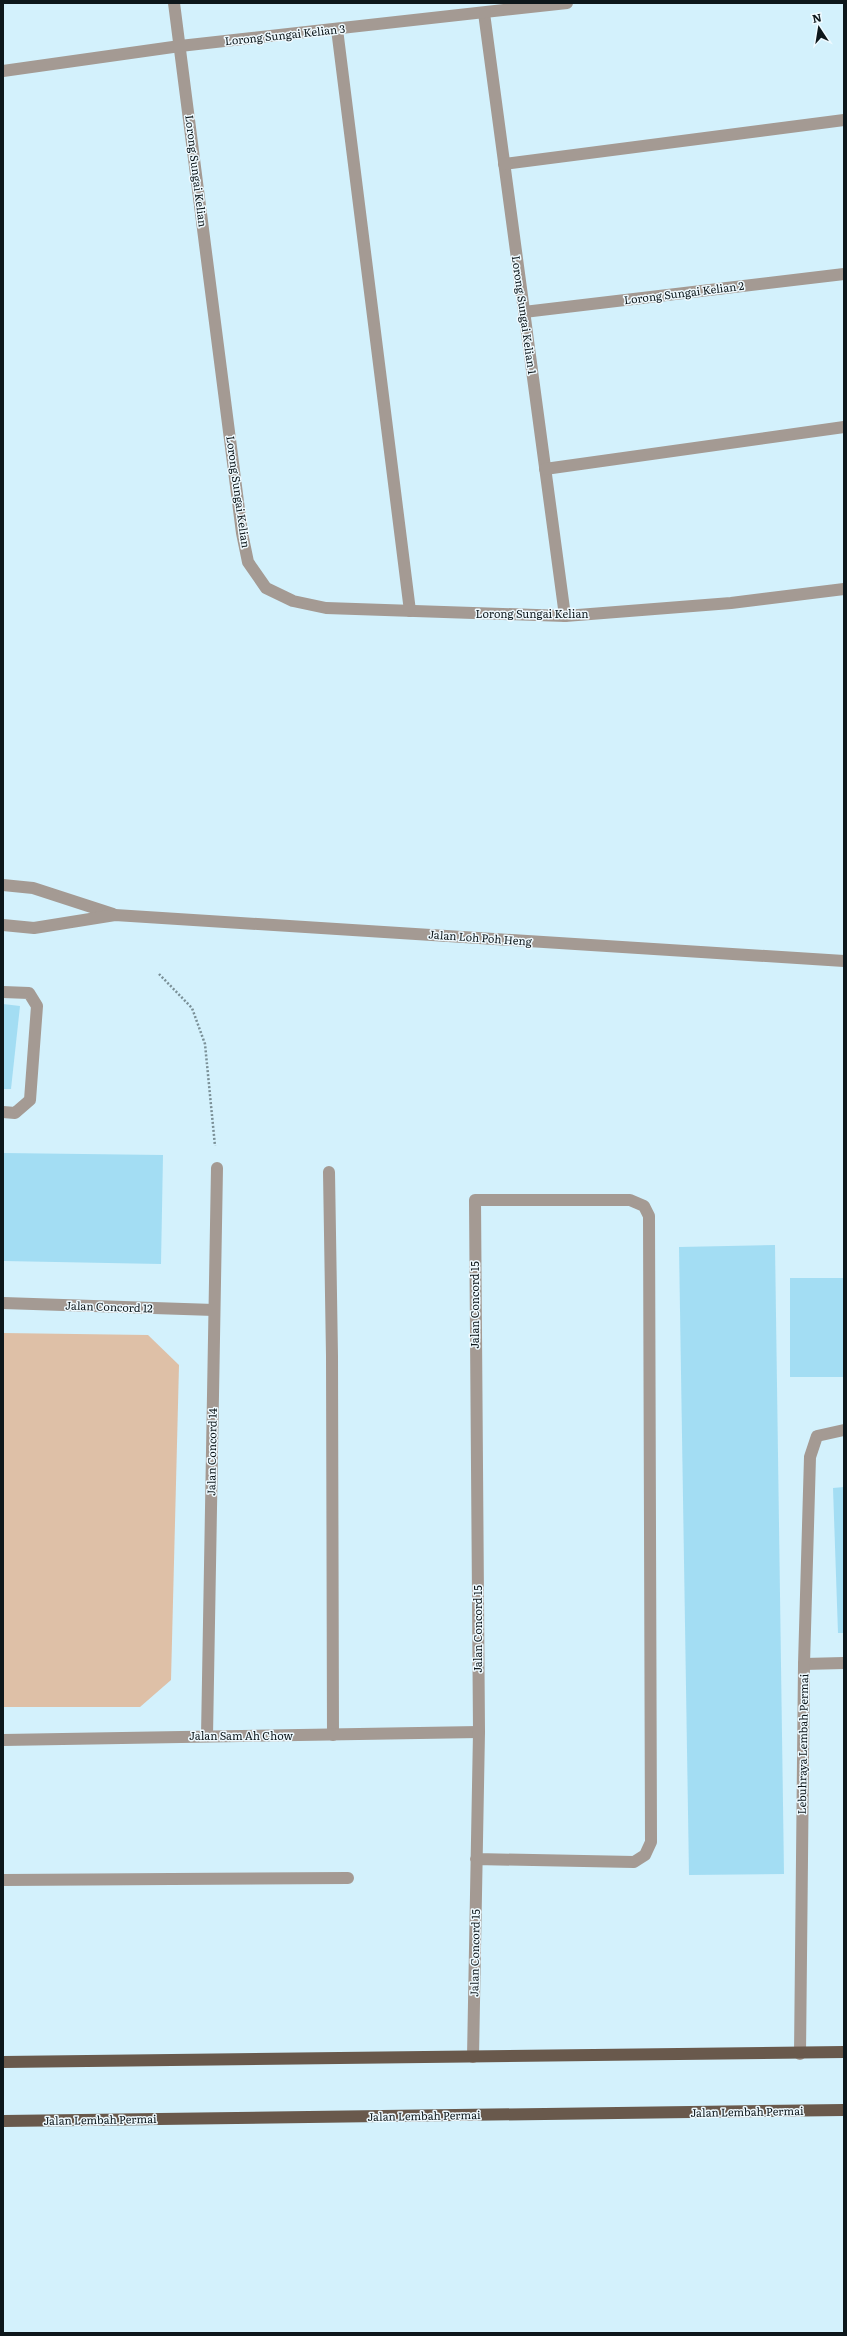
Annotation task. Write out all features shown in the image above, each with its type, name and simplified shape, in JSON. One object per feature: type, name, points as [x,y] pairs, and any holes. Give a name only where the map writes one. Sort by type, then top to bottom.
[{"type":"main road","points":[[3,2062],[800,2054],[844,2052]]},
{"type":"main road","name":"Jalan Lembah Permai","points":[[3,2121],[844,2110]]},
{"type":"street","name":"Lorong Sungai Kelian","points":[[174,3],[242,532],[248,562],[266,588],[292,601],[326,608],[565,616],[731,603],[844,589]]},
{"type":"street","name":"Lorong Sungai Kelian 3","points":[[3,71],[180,46],[567,3]]},
{"type":"street","name":"Lorong Sungai Kelian 1","points":[[484,13],[565,616]]},
{"type":"street","points":[[337,29],[410,612]]},
{"type":"street","points":[[504,164],[844,120]]},
{"type":"street","name":"Lorong Sungai Kelian 2","points":[[524,312],[844,274]]},
{"type":"street","points":[[545,469],[844,427]]},
{"type":"street","name":"Jalan Loh Poh Heng","points":[[3,885],[33,888],[115,915]]},
{"type":"street","name":"Jalan Loh Poh Heng","points":[[3,925],[34,928],[115,915],[844,961]]},
{"type":"street","points":[[3,992],[29,993],[37,1006],[30,1100],[15,1113],[3,1112]]},
{"type":"street","name":"Jalan Concord 14","points":[[208,1736],[217,1168]]},
{"type":"street","points":[[329,1172],[332,1356],[333,1736]]},
{"type":"street","name":"Jalan Concord 15","points":[[473,2057],[476,1859],[479,1732],[474,1200],[630,1200],[644,1206],[648,1216],[651,1842],[645,1855],[634,1862],[476,1859]]},
{"type":"street","name":"Jalan Concord 12","points":[[3,1303],[214,1310]]},
{"type":"street","name":"Lebuhraya Lembah Permai","points":[[800,2054],[804,1664],[810,1457],[817,1436],[844,1430]]},
{"type":"street","points":[[804,1664],[844,1663]]},
{"type":"street","name":"Jalan Sam Ah Chow","points":[[3,1740],[208,1736],[333,1736],[479,1732]]},
{"type":"street","points":[[3,1880],[348,1878]]},
{"type":"path","points":[[159,974],[192,1008],[205,1044],[217,1168]]},
{"type":"shaded area","points":[[3,1333],[148,1335],[179,1365],[171,1680],[140,1707],[3,1707]]},
{"type":"building","points":[[3,1004],[20,1006],[11,1089],[3,1089]]},
{"type":"building","points":[[3,1153],[163,1155],[161,1264],[3,1261]]},
{"type":"building","points":[[775,1245],[784,1874],[689,1875],[679,1247]]},
{"type":"building","points":[[790,1278],[844,1278],[844,1377],[790,1377]]},
{"type":"building","points":[[844,1487],[844,1633],[838,1633],[833,1488]]}]
